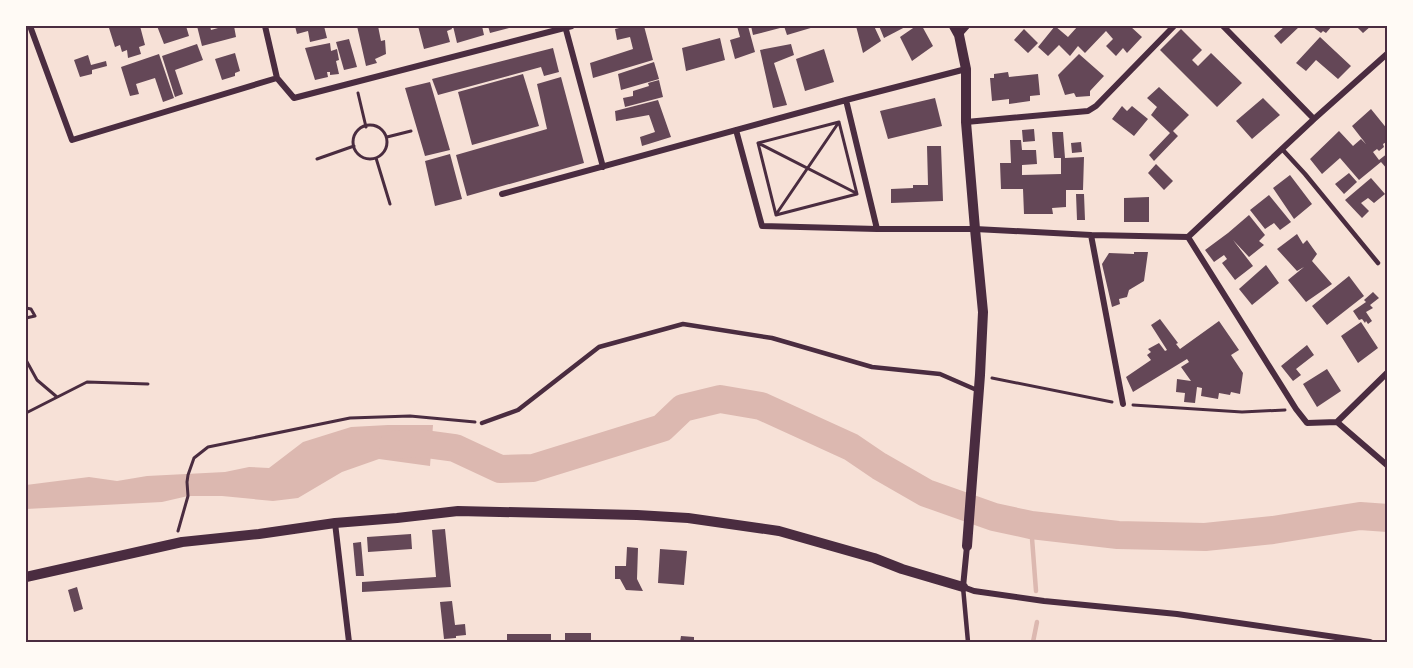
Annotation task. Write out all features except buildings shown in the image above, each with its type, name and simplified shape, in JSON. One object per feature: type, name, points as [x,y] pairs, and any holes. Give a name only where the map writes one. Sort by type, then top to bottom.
[{"type":"street","points":[[30,26],[72,140],[277,78]]},
{"type":"street","points":[[265,26],[277,78],[294,98],[568,26],[603,167]]},
{"type":"street","points":[[963,587],[983,312],[966,122],[966,69],[956,30],[967,26]]},
{"type":"street","points":[[966,122],[1088,111],[1096,106],[1174,26]]},
{"type":"street","points":[[1223,26],[1314,119]]},
{"type":"street","points":[[736,130],[762,226],[975,229],[1188,237],[1282,148],[1388,53]]},
{"type":"street","points":[[502,194],[966,69]]},
{"type":"street","points":[[846,100],[878,229]]},
{"type":"street","points":[[1091,235],[1123,404]]},
{"type":"street","points":[[1188,237],[1307,423],[1337,422],[1388,372]]},
{"type":"street","points":[[1337,422],[1388,466]]},
{"type":"street","points":[[26,577],[175,544],[335,523],[458,511],[637,514],[688,518],[779,531],[874,558],[974,591],[1044,601],[1177,614],[1370,642]]},
{"type":"street","points":[[335,523],[349,642]]},
{"type":"lane","points":[[1282,148],[1378,263]]},
{"type":"lane","points":[[482,423],[518,410],[599,346],[683,324],[772,338],[872,367],[939,374],[979,391]]},
{"type":"lane","points":[[963,587],[968,642]]},
{"type":"path","points":[[358,93],[366,127]]},
{"type":"path","points":[[758,143],[839,122]]},
{"type":"path","points":[[776,215],[839,122]]},
{"type":"path","points":[[839,122],[858,194]]},
{"type":"path","points":[[366,127],[381,129],[386,137],[386,150],[375,158],[361,156],[353,141],[359,130],[366,127]]},
{"type":"path","points":[[386,137],[411,130]]},
{"type":"path","points":[[758,143],[858,194]]},
{"type":"path","points":[[758,143],[776,215]]},
{"type":"path","points":[[316,159],[354,146]]},
{"type":"path","points":[[375,158],[390,204]]},
{"type":"path","points":[[776,215],[858,194]]},
{"type":"path","points":[[26,308],[31,309],[35,316],[26,318]]},
{"type":"path","points":[[26,360],[37,380],[57,397]]},
{"type":"path","points":[[980,375],[1123,404],[1242,412],[1296,409]]},
{"type":"path","points":[[26,413],[87,382],[148,384]]},
{"type":"path","points":[[175,544],[188,496],[188,475],[195,458],[208,447],[350,418],[410,416],[482,423]]},
{"type":"shaded area","points":[[433,425],[430,466],[379,459],[342,472],[298,498],[273,501],[222,496],[188,496],[162,502],[26,509],[26,485],[89,477],[117,481],[147,476],[225,472],[249,467],[269,468],[303,442],[351,427]]},
{"type":"waterway","points":[[393,445],[418,443],[455,448],[500,469],[533,468],[662,428],[683,408],[720,399],[761,406],[851,447],[926,493],[994,517],[1031,525],[1118,535],[1205,537],[1273,530],[1360,516],[1388,518]]},
{"type":"waterway","points":[[1031,525],[1036,591]]},
{"type":"waterway","points":[[1033,642],[1037,622]]}]
